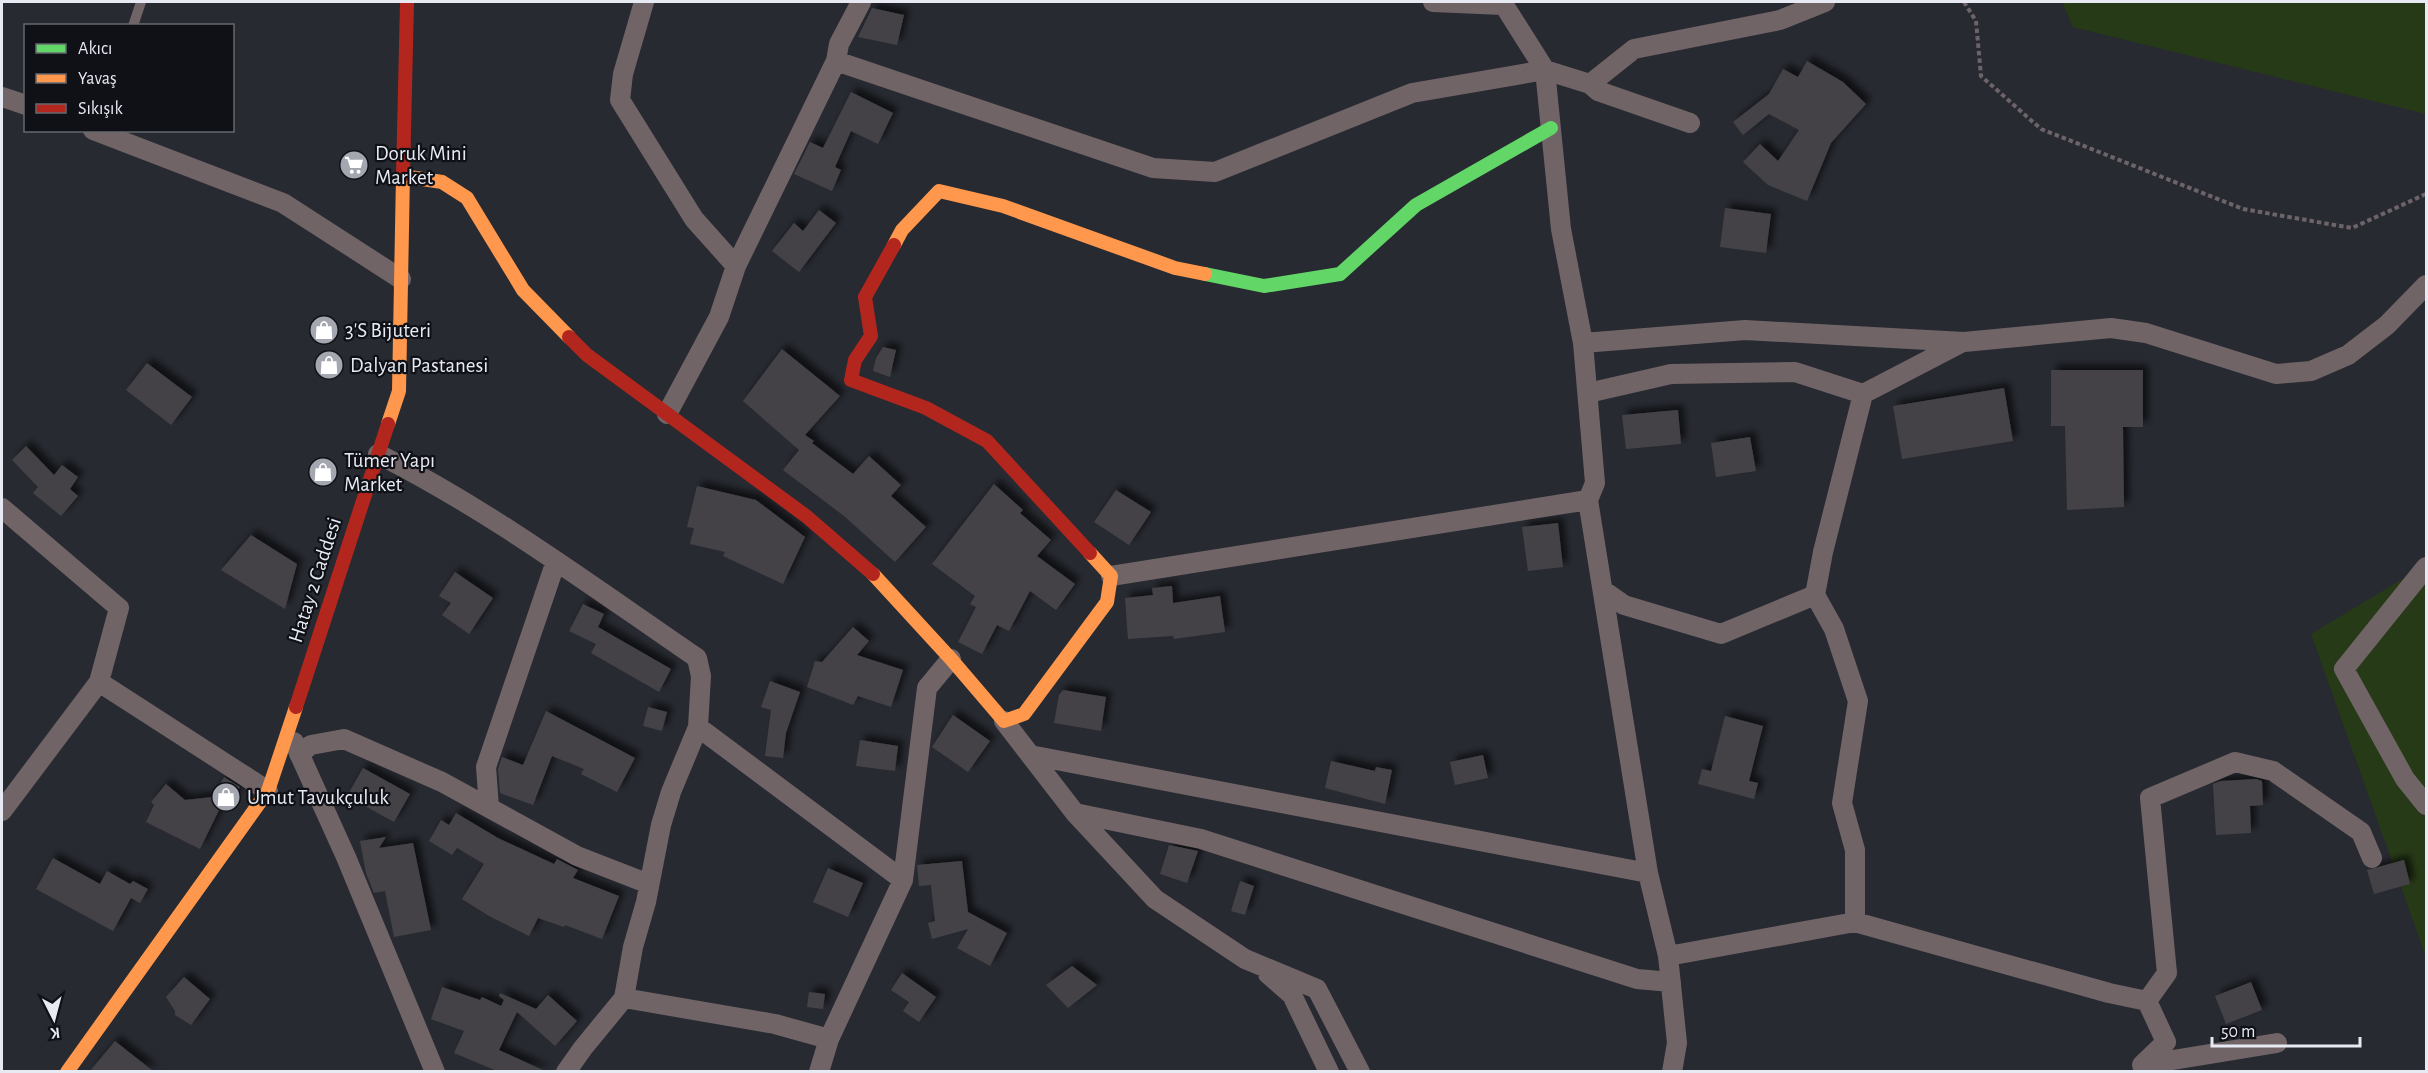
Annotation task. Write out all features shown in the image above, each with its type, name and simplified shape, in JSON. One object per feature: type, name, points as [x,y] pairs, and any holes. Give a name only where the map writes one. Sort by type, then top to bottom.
[{"type":"street","name":"Hatay 2 Caddesi","points":[[67,1071],[268,791],[399,390],[407,2]]},
{"type":"street","points":[[644,2],[623,74],[620,100],[694,219],[736,266]]},
{"type":"street","points":[[667,414],[719,317],[736,266],[836,61],[839,44],[861,2]]},
{"type":"street","points":[[1433,2],[1503,3],[1545,70],[1561,230],[1583,343],[1595,483],[1588,500],[1648,873],[1668,956],[1677,1043],[1672,1071]]},
{"type":"street","points":[[1590,84],[1634,49],[1780,20],[1825,2]]},
{"type":"street","points":[[836,61],[1153,168],[1215,172],[1413,93],[1545,70],[1590,84],[1598,91],[1690,123]]},
{"type":"street","points":[[2,96],[24,104]]},
{"type":"street","points":[[1111,576],[987,441],[926,408],[851,380],[855,360],[871,336],[864,297],[902,230],[939,191],[1003,206],[1175,268],[1264,286],[1340,274],[1416,205],[1551,128]]},
{"type":"street","points":[[99,132],[283,203],[402,279]]},
{"type":"street","points":[[404,176],[442,182],[467,198],[523,290],[587,355],[806,516],[875,576],[951,659],[1075,813],[1161,913],[1266,973],[1292,995],[1329,1071]]},
{"type":"street","points":[[1583,343],[1745,330],[1964,342],[2111,328],[2146,333],[2276,374],[2311,371],[2348,355],[2387,325],[2427,285]]},
{"type":"street","points":[[1588,393],[1671,374],[1795,372],[1863,394],[1964,342]]},
{"type":"street","points":[[1855,922],[1855,850],[1842,803],[1858,701],[1834,629],[1815,595],[1823,552],[1863,394]]},
{"type":"street","points":[[378,454],[433,482],[698,658],[701,676],[698,727],[671,792],[661,825],[633,946],[624,998],[566,1071]]},
{"type":"street","points":[[1111,576],[1588,500]]},
{"type":"street","points":[[2,510],[119,608],[99,682],[2,811]]},
{"type":"street","points":[[489,807],[486,767],[555,561]]},
{"type":"street","points":[[2427,567],[2344,669],[2405,779],[2427,805]]},
{"type":"street","points":[[1004,722],[1024,714],[1107,602],[1111,576]]},
{"type":"street","points":[[1604,591],[1624,605],[1721,634],[1815,595]]},
{"type":"street","points":[[819,1071],[829,1039],[903,880],[927,688],[951,659]]},
{"type":"street","points":[[99,682],[268,791]]},
{"type":"street","points":[[698,727],[903,880]]},
{"type":"street","points":[[288,729],[346,857],[435,1071]]},
{"type":"street","points":[[299,754],[311,745],[344,739],[441,782],[577,856],[649,884]]},
{"type":"street","points":[[1030,755],[1648,873]]},
{"type":"street","points":[[2147,1001],[2167,973],[2150,798],[2235,762],[2273,771],[2361,832],[2372,858]]},
{"type":"street","points":[[1075,813],[1201,839],[1637,979],[1671,982]]},
{"type":"street","points":[[1075,813],[1155,899],[1245,959],[1317,989],[1360,1071]]},
{"type":"street","points":[[1668,956],[1855,922],[2109,993],[2147,1001]]},
{"type":"street","points":[[624,998],[775,1024],[829,1039]]},
{"type":"street","points":[[2142,1068],[2166,1042],[2147,1001]]},
{"type":"street","points":[[2142,1068],[2277,1043]]},
{"type":"lane","points":[[134,24],[141,2]]},
{"type":"path","points":[[1964,2],[1976,21],[1981,76],[2041,129],[2243,209],[2352,228],[2427,194]]},
{"type":"green space","points":[[2062,2],[2426,2],[2426,114],[2073,27]]},
{"type":"green space","points":[[2426,565],[2426,957],[2311,634]]},
{"type":"building","points":[[872,8],[904,15],[897,45],[858,37]]},
{"type":"building","points":[[1807,61],[1843,82],[1866,104],[1831,143],[1807,201],[1768,185],[1743,162],[1760,144],[1778,161],[1799,130],[1769,114],[1743,135],[1733,122],[1769,94],[1783,69],[1798,77]]},
{"type":"building","points":[[851,92],[893,113],[878,144],[851,131],[835,167],[841,170],[832,191],[794,174],[810,142],[823,148]]},
{"type":"building","points":[[1725,208],[1771,214],[1766,253],[1720,247]]},
{"type":"building","points":[[819,210],[836,223],[799,272],[772,251],[794,223],[803,231]]},
{"type":"building","points":[[883,347],[896,350],[890,377],[873,371],[876,358]]},
{"type":"building","points":[[782,349],[840,396],[805,435],[853,474],[869,456],[901,485],[891,496],[926,527],[895,562],[844,516],[783,470],[799,450],[743,401]]},
{"type":"building","points":[[147,363],[192,397],[171,425],[126,390]]},
{"type":"building","points":[[2051,370],[2143,370],[2143,427],[2123,427],[2124,507],[2067,510],[2065,426],[2051,426]]},
{"type":"building","points":[[2004,388],[2013,441],[1902,459],[1893,406]]},
{"type":"building","points":[[1678,410],[1681,444],[1626,449],[1622,415]]},
{"type":"building","points":[[1750,437],[1756,471],[1716,477],[1711,443]]},
{"type":"building","points":[[26,446],[54,475],[62,465],[78,477],[70,489],[78,496],[61,516],[33,493],[38,487],[12,460]]},
{"type":"building","points":[[994,484],[1023,510],[1020,513],[1051,540],[1037,556],[1075,584],[1056,610],[1030,591],[1009,631],[997,625],[982,654],[958,642],[976,607],[970,604],[975,596],[932,564]]},
{"type":"building","points":[[697,486],[756,500],[805,537],[783,584],[723,556],[725,552],[690,544],[694,528],[687,527]]},
{"type":"building","points":[[1116,490],[1151,512],[1129,545],[1094,522]]},
{"type":"building","points":[[1558,523],[1563,567],[1528,571],[1522,527]]},
{"type":"building","points":[[251,535],[297,564],[285,609],[221,570]]},
{"type":"building","points":[[455,572],[493,598],[469,634],[442,615],[451,603],[439,596]]},
{"type":"building","points":[[1172,586],[1173,603],[1220,596],[1225,632],[1174,639],[1173,636],[1128,639],[1125,598],[1153,595],[1152,588]]},
{"type":"building","points":[[583,604],[604,614],[598,627],[671,669],[659,692],[591,653],[596,644],[569,631]]},
{"type":"building","points":[[853,627],[869,641],[857,655],[903,670],[891,707],[858,696],[853,705],[807,687],[815,661],[822,662]]},
{"type":"building","points":[[770,681],[800,692],[786,733],[783,758],[765,756],[771,710],[761,707]]},
{"type":"building","points":[[1063,690],[1106,697],[1101,731],[1054,723],[1059,695]]},
{"type":"building","points":[[648,707],[667,712],[662,731],[643,726]]},
{"type":"building","points":[[546,711],[635,758],[617,792],[581,774],[584,769],[552,756],[533,805],[500,793],[498,769],[502,757],[523,765]]},
{"type":"building","points":[[953,715],[990,741],[968,772],[932,747]]},
{"type":"building","points":[[1725,716],[1763,726],[1749,781],[1758,783],[1754,799],[1698,784],[1702,769],[1711,771]]},
{"type":"building","points":[[860,740],[898,746],[895,771],[856,766]]},
{"type":"building","points":[[1483,755],[1488,778],[1455,785],[1450,762]]},
{"type":"building","points":[[1331,761],[1375,771],[1376,767],[1392,770],[1385,804],[1325,788]]},
{"type":"building","points":[[363,768],[410,794],[394,822],[347,796]]},
{"type":"building","points":[[224,777],[240,787],[225,811],[220,808],[200,849],[146,822],[154,805],[151,802],[166,784],[185,800],[212,797]]},
{"type":"building","points":[[2256,779],[2262,781],[2263,805],[2250,806],[2251,833],[2216,835],[2213,784],[2221,781]]},
{"type":"building","points":[[456,813],[498,838],[554,864],[557,859],[578,870],[573,878],[619,896],[602,939],[538,918],[529,936],[489,916],[462,899],[484,864],[457,848],[452,855],[429,841],[441,820],[449,825]]},
{"type":"building","points":[[386,837],[379,848],[413,843],[431,930],[394,937],[385,891],[374,893],[366,873],[360,841]]},
{"type":"building","points":[[1169,845],[1198,851],[1187,883],[1160,874]]},
{"type":"building","points":[[53,858],[100,884],[107,871],[130,884],[133,881],[148,889],[140,903],[131,898],[113,931],[36,889]]},
{"type":"building","points":[[2404,860],[2410,884],[2374,894],[2367,870]]},
{"type":"building","points":[[962,861],[968,912],[1007,933],[990,966],[957,948],[968,929],[932,939],[928,923],[935,921],[931,885],[919,886],[917,865]]},
{"type":"building","points":[[828,868],[863,883],[848,917],[813,902]]},
{"type":"building","points":[[1240,881],[1254,886],[1245,915],[1231,911]]},
{"type":"building","points":[[1072,966],[1097,985],[1068,1008],[1046,985]]},
{"type":"building","points":[[902,973],[936,997],[919,1022],[903,1011],[909,1002],[891,990]]},
{"type":"building","points":[[184,977],[210,999],[191,1025],[175,1015],[166,997]]},
{"type":"building","points":[[2251,982],[2262,1010],[2226,1024],[2215,996]]},
{"type":"building","points":[[442,987],[480,1000],[482,997],[501,1006],[504,1000],[499,996],[500,993],[536,1009],[548,995],[577,1021],[555,1046],[517,1012],[499,1050],[545,1071],[497,1071],[454,1053],[464,1031],[431,1019]]},
{"type":"building","points":[[809,992],[825,994],[823,1009],[807,1007]]},
{"type":"building","points":[[115,1041],[153,1071],[90,1071]]},
{"type":"traffic: fast","points":[[1205,274],[1264,286],[1340,274],[1416,205],[1551,128]]},
{"type":"traffic: slow","points":[[388,424],[399,391],[403,175]]},
{"type":"traffic: slow","points":[[403,176],[442,182],[467,198],[523,290],[569,337]]},
{"type":"traffic: slow","points":[[894,245],[902,230],[939,191],[1003,206],[1175,268],[1205,274]]},
{"type":"traffic: slow","points":[[873,574],[1004,721],[1024,714],[1107,602],[1111,576],[1090,553]]},
{"type":"traffic: slow","points":[[67,1072],[268,791],[296,707]]},
{"type":"traffic: jam","points":[[403,175],[407,2]]},
{"type":"traffic: jam","points":[[894,245],[865,297],[871,336],[855,360],[851,380],[926,408],[987,441],[1090,553]]},
{"type":"traffic: jam","points":[[569,337],[587,355],[806,516],[873,574]]},
{"type":"traffic: jam","points":[[296,707],[388,424]]},
{"type":"place","name":"Doruk Mini Market","points":[[354,165]]},
{"type":"place","name":"3'S Bijuteri","points":[[324,330]]},
{"type":"place","name":"Dalyan Pastanesi","points":[[329,365]]},
{"type":"place","name":"Tümer Yapı Market","points":[[323,472]]},
{"type":"place","name":"Umut Tavukçuluk","points":[[226,797]]}]
